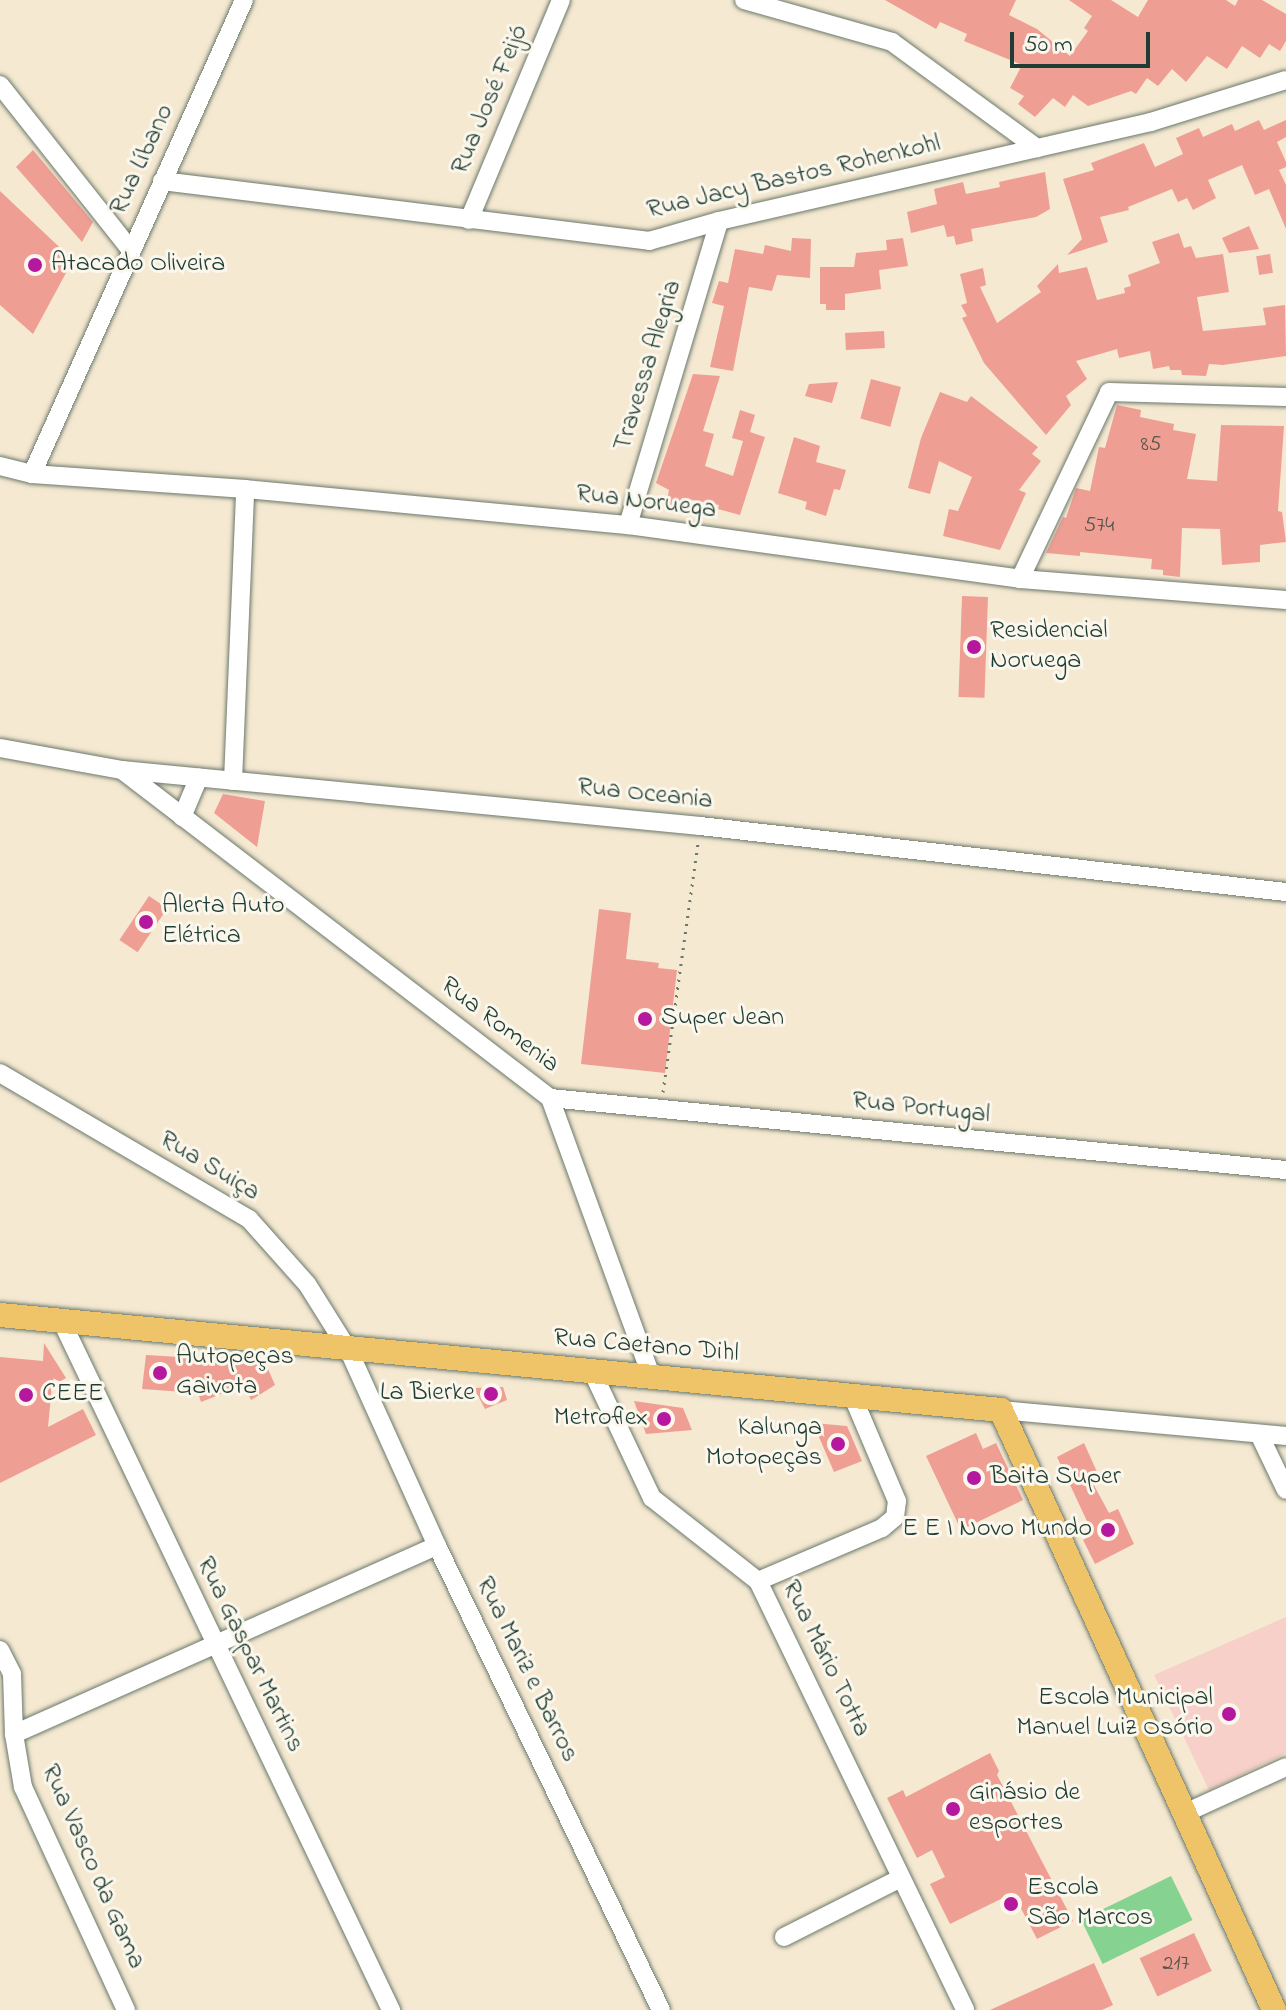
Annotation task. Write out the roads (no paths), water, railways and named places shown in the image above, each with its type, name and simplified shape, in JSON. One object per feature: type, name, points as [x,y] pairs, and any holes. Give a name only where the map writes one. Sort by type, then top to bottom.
[{"type":"main road","name":"Rua Caetano Dihl","points":[[0,1315],[349,1351],[591,1369],[1001,1410]]},
{"type":"main road","points":[[1001,1410],[1274,2010]]},
{"type":"street","name":"Rua Líbano","points":[[32,474],[130,249],[244,0]]},
{"type":"street","name":"Rua José Feijó","points":[[469,220],[561,0]]},
{"type":"street","points":[[744,0],[892,42],[1037,148]]},
{"type":"street","name":"Rua Jacy Bastos Rohenkohl","points":[[162,181],[649,241],[719,221],[1151,122],[1286,80]]},
{"type":"street","points":[[0,85],[130,249]]},
{"type":"street","name":"Travessa Alegria","points":[[628,525],[719,221]]},
{"type":"street","points":[[1020,579],[1109,392],[1286,397]]},
{"type":"street","name":"Rua Noruega","points":[[0,466],[32,474],[245,489],[628,525],[1020,579],[1286,600]]},
{"type":"street","points":[[233,781],[245,489]]},
{"type":"street","name":"Rua Oceania","points":[[0,748],[122,770],[700,826],[1286,892]]},
{"type":"street","name":"Rua Romenia","points":[[122,770],[550,1098],[651,1375]]},
{"type":"street","points":[[182,817],[199,777]]},
{"type":"street","name":"Rua Suiça","points":[[0,1073],[249,1219],[307,1284],[349,1351]]},
{"type":"street","name":"Rua Portugal","points":[[550,1098],[1286,1170]]},
{"type":"street","name":"Rua Gaspar Martins","points":[[62,1322],[391,2010]]},
{"type":"street","name":"Rua Mariz e Barros","points":[[349,1351],[437,1546],[661,2010]]},
{"type":"street","name":"Rua Mário Totta","points":[[591,1369],[652,1498],[758,1581],[965,2010]]},
{"type":"street","points":[[758,1581],[882,1528],[895,1517],[897,1501],[852,1395]]},
{"type":"street","name":"Rua Caetano Dihl","points":[[1001,1410],[1286,1436]]},
{"type":"street","points":[[1259,1434],[1286,1490]]},
{"type":"street","points":[[14,1734],[437,1546]]},
{"type":"street","name":"Rua Vasco da Gama","points":[[0,1650],[12,1674],[14,1734],[23,1787],[126,2010]]},
{"type":"street","points":[[1183,1814],[1286,1767]]},
{"type":"street","points":[[784,1937],[901,1878]]},
{"type":"place","name":"Atacado Oliveira","points":[[35,265]]},
{"type":"place","name":"Residencial Noruega","points":[[974,647]]},
{"type":"place","name":"Alerta Auto Elétrica","points":[[146,922]]},
{"type":"place","name":"Super Jean","points":[[645,1019]]},
{"type":"place","name":"Autopeças Gaivota","points":[[160,1373]]},
{"type":"place","name":"La Bierke","points":[[491,1394]]},
{"type":"place","name":"CEEE","points":[[26,1395]]},
{"type":"place","name":"Metroflex","points":[[664,1419]]},
{"type":"place","name":"Kalunga Motopeças","points":[[838,1444]]},
{"type":"place","name":"Baita Super","points":[[974,1478]]},
{"type":"place","name":"E E I Novo Mundo","points":[[1108,1530]]},
{"type":"place","name":"Escola Municipal Manuel Luiz Osório","points":[[1229,1714]]},
{"type":"place","name":"Ginásio de esportes","points":[[953,1809]]},
{"type":"place","name":"Escola São Marcos","points":[[1011,1904]]}]
